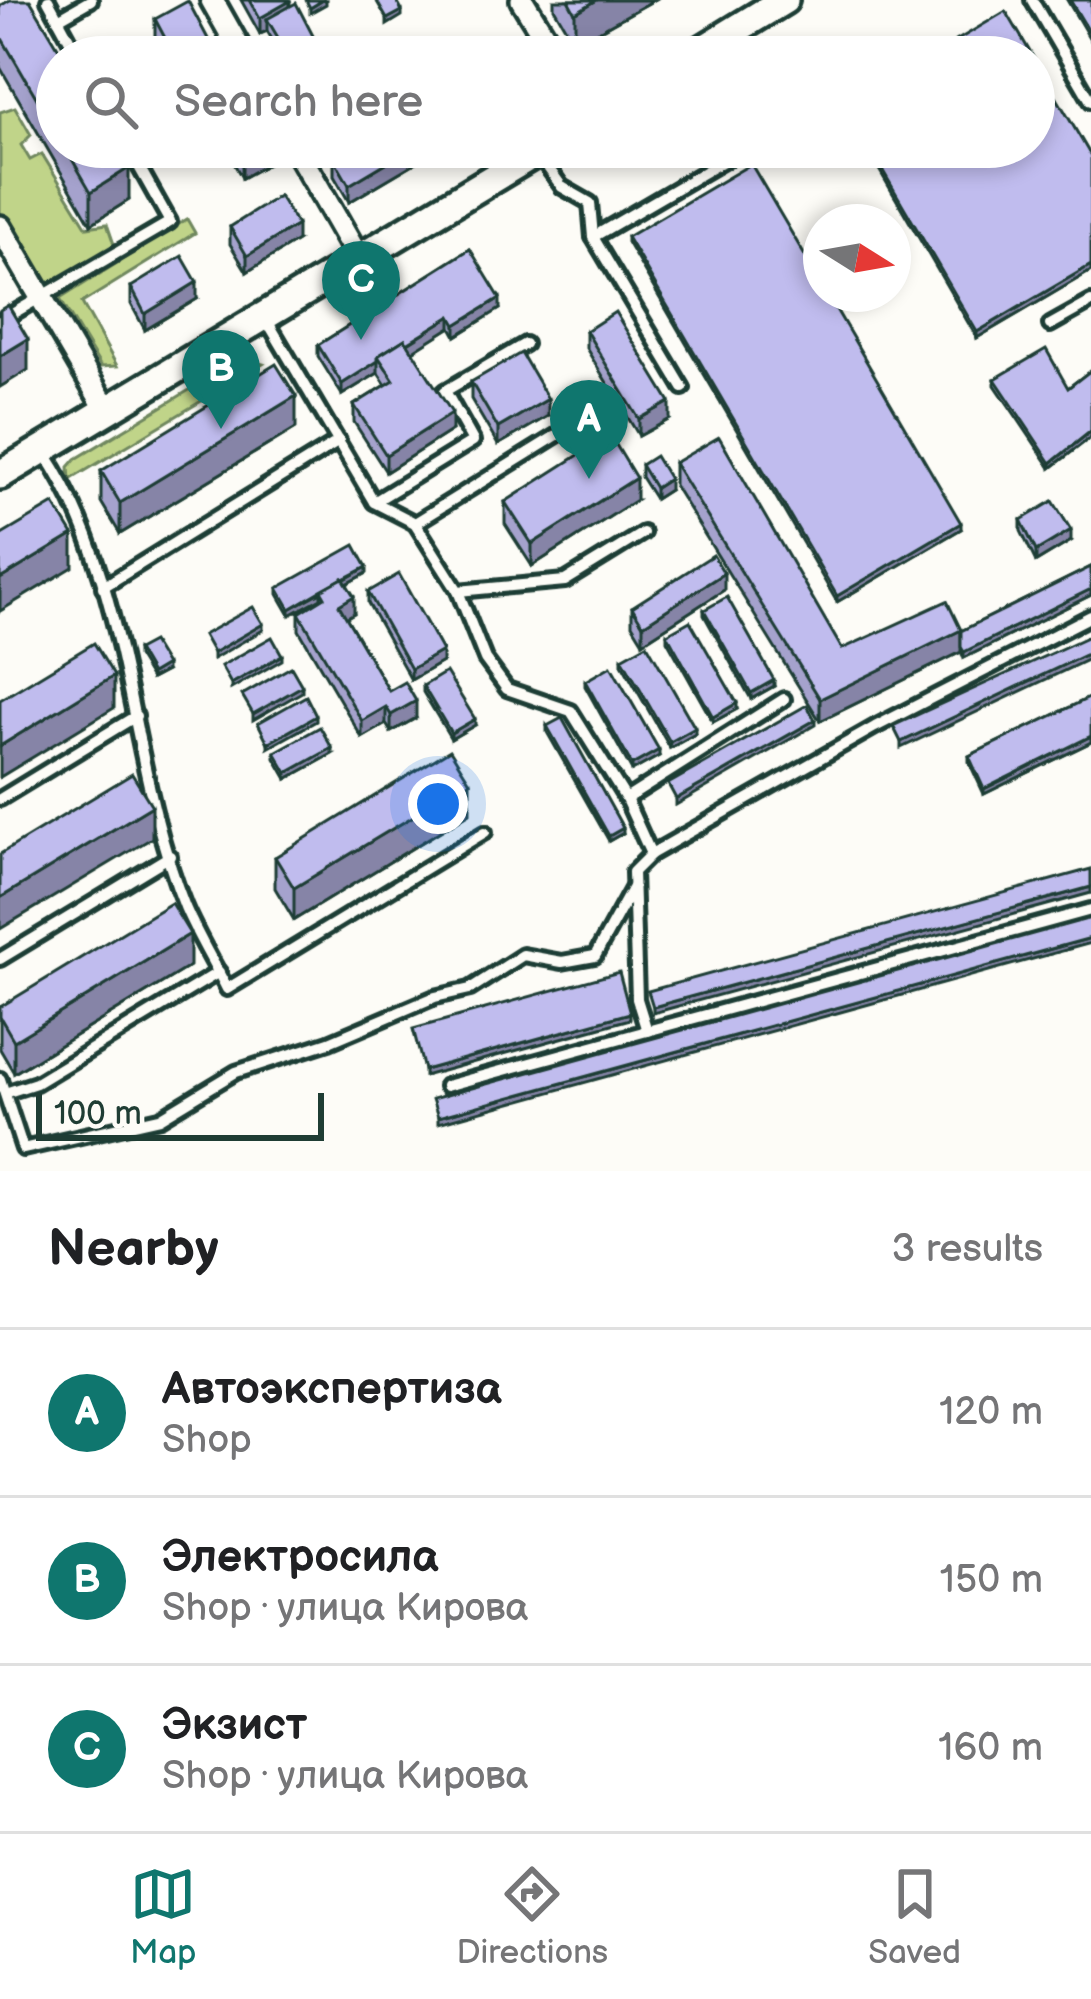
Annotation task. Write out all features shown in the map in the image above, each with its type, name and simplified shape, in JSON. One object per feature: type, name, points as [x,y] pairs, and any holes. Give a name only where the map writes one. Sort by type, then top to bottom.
[{"type":"main road","points":[[725,36],[784,0]]},
{"type":"main road","points":[[0,475],[509,168]]},
{"type":"street","points":[[212,0],[232,36]]},
{"type":"street","points":[[532,3],[547,36]]},
{"type":"street","points":[[307,168],[358,259]]},
{"type":"street","points":[[0,227],[107,410]]},
{"type":"lane","points":[[47,0],[67,36]]},
{"type":"lane","points":[[58,19],[91,0]]},
{"type":"lane","points":[[1032,0],[1053,36]]},
{"type":"lane","points":[[1055,39],[1091,101]]},
{"type":"lane","points":[[0,321],[170,222],[140,168]]},
{"type":"lane","points":[[552,168],[562,187],[590,203],[593,237],[683,388]]},
{"type":"lane","points":[[593,237],[711,168]]},
{"type":"lane","points":[[1050,325],[1091,302]]},
{"type":"lane","points":[[264,316],[374,502],[415,523],[458,591],[485,659],[507,689],[571,711],[626,799],[651,854]]},
{"type":"lane","points":[[374,502],[473,441],[445,391],[525,344]]},
{"type":"lane","points":[[415,523],[575,424]]},
{"type":"lane","points":[[103,587],[339,441]]},
{"type":"lane","points":[[42,449],[68,487],[103,587],[185,906],[227,988],[485,832]]},
{"type":"lane","points":[[458,591],[565,581],[644,533]]},
{"type":"lane","points":[[647,1030],[638,1000],[633,872],[651,854],[875,727],[1091,616]]},
{"type":"lane","points":[[626,799],[784,700]]},
{"type":"lane","points":[[0,799],[136,716]]},
{"type":"lane","points":[[0,959],[170,856]]},
{"type":"lane","points":[[0,1079],[22,1149],[160,1118],[236,1072],[329,1042],[435,997],[470,989],[523,955],[562,962],[596,956],[633,887]]},
{"type":"lane","points":[[446,1086],[1091,910]]},
{"type":"lane","points":[[4,1093],[36,1083],[219,972]]},
{"type":"green space","points":[[15,107],[31,135],[21,145],[30,160],[36,157],[36,168],[51,168],[87,227],[107,224],[115,247],[43,290],[0,216],[0,112]]},
{"type":"green space","points":[[187,219],[195,233],[82,303],[117,366],[101,367],[60,299]]},
{"type":"green space","points":[[242,358],[263,364],[70,480],[69,467],[76,459]]},
{"type":"building","points":[[10,0],[30,0],[51,36],[36,36],[36,97],[0,35],[0,6]]},
{"type":"building","points":[[250,0],[289,0],[290,1],[260,18]]},
{"type":"building","points":[[376,0],[396,0],[402,11],[387,19]]},
{"type":"building","points":[[568,0],[597,0],[575,13]]},
{"type":"building","points":[[1070,0],[1091,0],[1091,35]]},
{"type":"building","points":[[188,1],[206,36],[164,36],[155,19]]},
{"type":"building","points":[[296,3],[313,36],[277,36],[267,19]]},
{"type":"building","points":[[1006,11],[1021,36],[964,36]]},
{"type":"building","points":[[1055,95],[1091,156],[1091,265],[977,332],[911,219],[911,204],[902,204],[881,168],[1055,168]]},
{"type":"building","points":[[77,168],[129,168],[91,192]]},
{"type":"building","points":[[339,168],[378,168],[349,185]]},
{"type":"building","points":[[744,168],[753,168],[803,252],[803,312],[838,312],[961,523],[837,596],[627,237]]},
{"type":"building","points":[[279,196],[297,225],[247,256],[230,227]]},
{"type":"building","points":[[470,249],[500,298],[456,325],[451,316],[407,343],[405,339],[342,384],[318,345]]},
{"type":"building","points":[[182,256],[197,282],[145,314],[131,287]]},
{"type":"building","points":[[8,305],[28,339],[0,356],[0,310]]},
{"type":"building","points":[[615,312],[670,402],[639,419],[586,331]]},
{"type":"building","points":[[405,339],[452,413],[386,455],[354,405],[394,380],[378,356]]},
{"type":"building","points":[[1046,349],[1068,388],[1091,370],[1091,431],[1051,463],[995,379]]},
{"type":"building","points":[[521,353],[548,399],[498,428],[471,382]]},
{"type":"building","points":[[276,364],[296,396],[120,503],[101,471]]},
{"type":"building","points":[[610,435],[636,478],[532,544],[505,502]]},
{"type":"building","points":[[719,437],[842,649],[947,601],[961,630],[820,699],[674,463]]},
{"type":"building","points":[[655,456],[669,479],[655,488],[641,465]]},
{"type":"building","points":[[1053,501],[1071,530],[1036,551],[1021,520]]},
{"type":"building","points":[[54,504],[73,535],[0,579],[0,536]]},
{"type":"building","points":[[355,545],[367,567],[290,609],[278,588]]},
{"type":"building","points":[[713,555],[724,573],[643,625],[632,607]]},
{"type":"building","points":[[1091,567],[1091,589],[964,652],[961,631]]},
{"type":"building","points":[[399,574],[442,651],[411,669],[368,592]]},
{"type":"building","points":[[343,578],[354,596],[339,605],[389,691],[405,682],[416,701],[391,715],[386,707],[362,721],[299,613],[325,597],[321,590]]},
{"type":"building","points":[[727,597],[774,680],[751,693],[704,610]]},
{"type":"building","points":[[253,607],[263,624],[213,653],[203,635]]},
{"type":"building","points":[[690,621],[737,703],[713,717],[667,634]]},
{"type":"building","points":[[1091,635],[1091,652],[901,742],[893,726]]},
{"type":"building","points":[[272,637],[282,655],[231,684],[221,666]]},
{"type":"building","points":[[152,642],[166,665],[151,674],[137,650]]},
{"type":"building","points":[[94,643],[114,676],[0,746],[0,700]]},
{"type":"building","points":[[647,644],[695,728],[670,742],[622,658]]},
{"type":"building","points":[[611,666],[659,750],[632,765],[585,681]]},
{"type":"building","points":[[291,667],[302,686],[253,714],[242,695]]},
{"type":"building","points":[[446,672],[475,719],[451,733],[423,686]]},
{"type":"building","points":[[306,696],[316,716],[268,743],[258,723]]},
{"type":"building","points":[[1091,697],[1091,736],[984,789],[969,756]]},
{"type":"building","points":[[807,705],[815,720],[676,799],[668,784]]},
{"type":"building","points":[[562,718],[623,828],[609,836],[547,726]]},
{"type":"building","points":[[320,727],[332,748],[287,773],[275,752]]},
{"type":"building","points":[[450,750],[470,782],[294,888],[275,857]]},
{"type":"building","points":[[132,774],[152,806],[0,898],[0,854]]},
{"type":"building","points":[[1091,869],[1091,887],[653,1007],[648,991]]},
{"type":"building","points":[[171,903],[190,934],[14,1041],[0,1017],[0,1007]]},
{"type":"building","points":[[1091,918],[1091,938],[438,1117],[432,1099]]},
{"type":"building","points":[[619,972],[630,1013],[424,1070],[413,1029]]},
{"type":"place","name":"Экзист","points":[[361,340]]},
{"type":"place","name":"Электросила","points":[[221,429]]},
{"type":"place","name":"Автоэкспертиза","points":[[589,479]]}]
